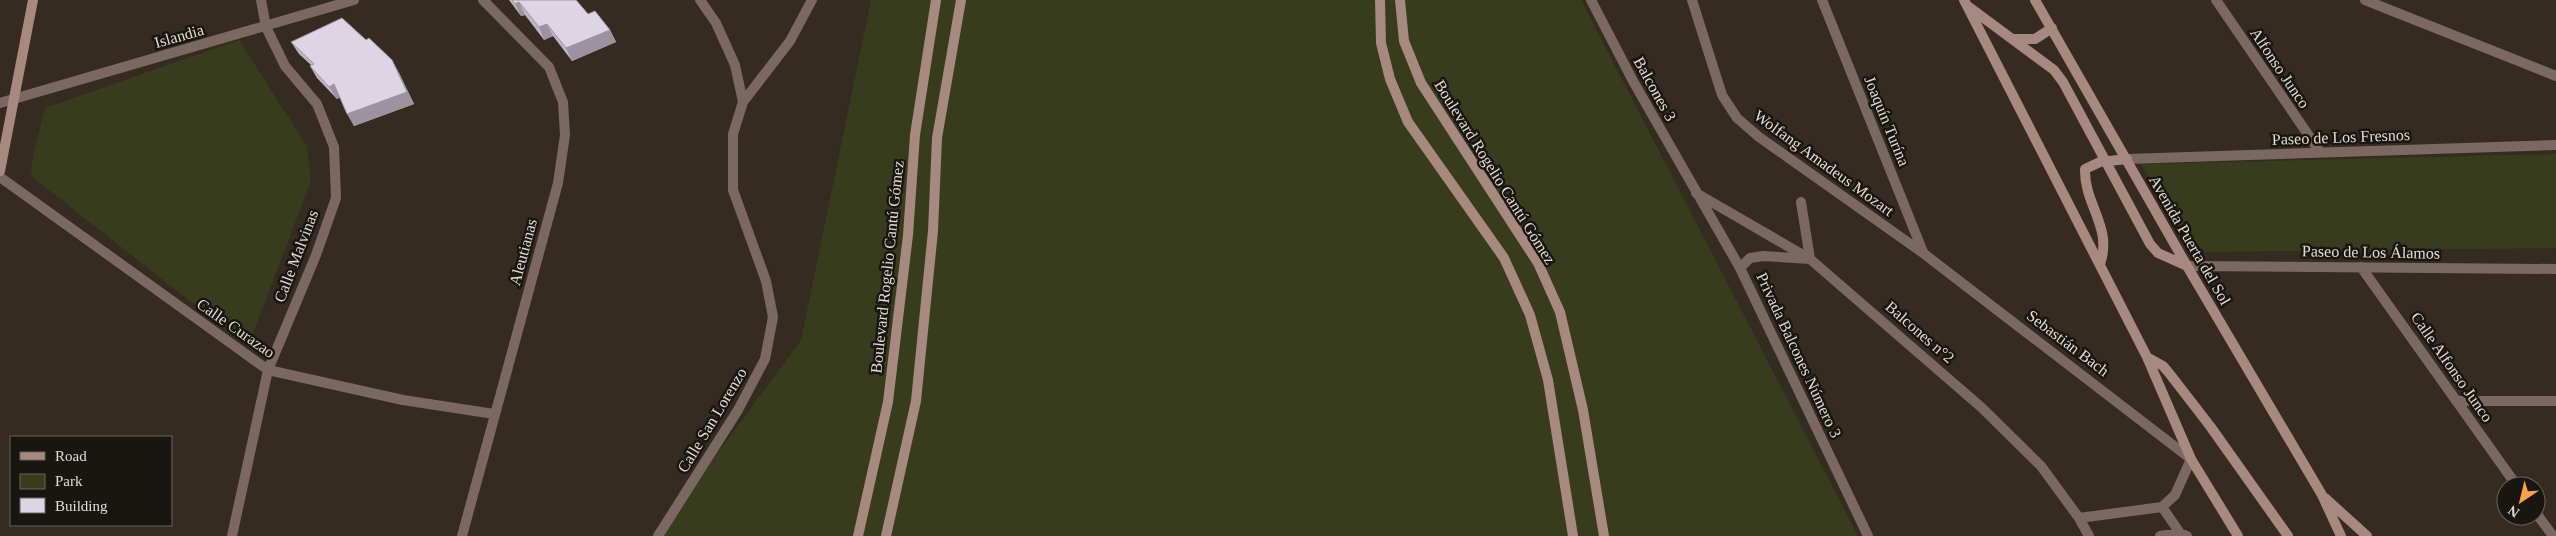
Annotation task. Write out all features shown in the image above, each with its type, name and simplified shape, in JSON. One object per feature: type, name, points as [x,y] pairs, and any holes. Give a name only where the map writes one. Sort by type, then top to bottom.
[{"type":"main road","points":[[0,171],[12,100],[33,0]]},
{"type":"main road","name":"Boulevard Rogelio Cantú Gómez","points":[[858,536],[888,402],[908,235],[915,135],[936,0]]},
{"type":"main road","points":[[886,536],[916,401],[933,231],[937,138],[961,0]]},
{"type":"main road","points":[[1380,0],[1381,43],[1390,79],[1408,122],[1504,258],[1530,315],[1548,380],[1573,536]]},
{"type":"main road","name":"Boulevard Rogelio Cantú Gómez","points":[[1400,0],[1404,41],[1421,83],[1538,263],[1560,312],[1583,410],[1604,536]]},
{"type":"main road","name":"Avenida Puerta del Sol","points":[[2035,0],[2127,159],[2186,266],[2322,495]]},
{"type":"main road","points":[[1966,3],[2054,70],[2063,82],[2150,244],[2158,253],[2186,266]]},
{"type":"main road","points":[[1966,3],[2146,356],[2192,459],[2238,536]]},
{"type":"main road","points":[[2013,39],[2036,39],[2045,36],[2052,28]]},
{"type":"main road","points":[[2100,264],[2105,255],[2106,246],[2102,222],[2084,184],[2085,169],[2091,164],[2105,160],[2127,159]]},
{"type":"main road","points":[[2146,356],[2163,366],[2210,426],[2288,536]]},
{"type":"main road","points":[[2322,495],[2342,536]]},
{"type":"main road","points":[[2322,495],[2367,536]]},
{"type":"street","name":"Calle Malvinas","points":[[232,536],[268,370],[316,256],[336,198],[334,147],[317,104],[285,66],[266,27],[261,0]]},
{"type":"street","name":"Islandia","points":[[0,103],[354,0]]},
{"type":"street","name":"Aleutianas","points":[[462,536],[558,183],[565,135],[562,102],[549,67],[483,0]]},
{"type":"street","points":[[700,0],[716,23],[735,65],[743,102]]},
{"type":"street","points":[[743,102],[777,60],[802,24],[812,0]]},
{"type":"street","name":"Balcones 3","points":[[1591,0],[1695,192]]},
{"type":"street","name":"Wolfang Amadeus Mozart","points":[[1692,0],[1722,95],[1737,118],[1759,137],[1923,253]]},
{"type":"street","name":"Joaquín Turína","points":[[1822,0],[1923,253]]},
{"type":"street","name":"Alfonso Junco","points":[[2216,0],[2320,152]]},
{"type":"street","points":[[2365,0],[2383,3],[2556,76]]},
{"type":"street","name":"Calle San Lorenzo","points":[[658,536],[738,410],[765,359],[772,318],[766,280],[733,190],[732,134],[743,102]]},
{"type":"street","name":"Paseo de Los Fresnos","points":[[2127,159],[2556,145]]},
{"type":"street","name":"Calle Curazao","points":[[0,177],[268,370],[402,400],[494,414]]},
{"type":"street","name":"Balcones n°2","points":[[1695,192],[1810,259],[1981,406],[2041,466],[2079,518],[2089,536]]},
{"type":"street","name":"Privada Balcones Número 3","points":[[1695,192],[1740,268],[1868,536]]},
{"type":"street","points":[[1740,268],[1750,258],[1763,256],[1810,259],[1801,202]]},
{"type":"street","name":"Sebastián Bach","points":[[1923,253],[2192,459]]},
{"type":"street","name":"Paseo de Los Álamos","points":[[2186,266],[2556,269]]},
{"type":"street","name":"Calle Alfonso Junco","points":[[2361,267],[2510,476]]},
{"type":"street","points":[[2456,401],[2556,401]]},
{"type":"street","points":[[2079,518],[2162,508],[2175,495],[2192,459]]},
{"type":"street","points":[[2162,508],[2184,535]]},
{"type":"street","points":[[2160,536],[2184,535]]},
{"type":"green space","points":[[871,0],[1581,0],[1858,536],[657,536],[801,340]]},
{"type":"green space","points":[[239,40],[307,146],[311,181],[252,336],[219,324],[31,176],[33,155],[45,108]]},
{"type":"green space","points":[[2556,154],[2556,248],[2191,252],[2141,164]]},
{"type":"building","points":[[512,0],[576,0],[588,14],[595,11],[610,30],[566,48],[547,24],[539,27],[519,2],[515,4]]},
{"type":"building","points":[[342,18],[366,40],[369,38],[392,60],[407,92],[347,114],[334,84],[329,87],[310,66],[314,64],[291,42]]}]
